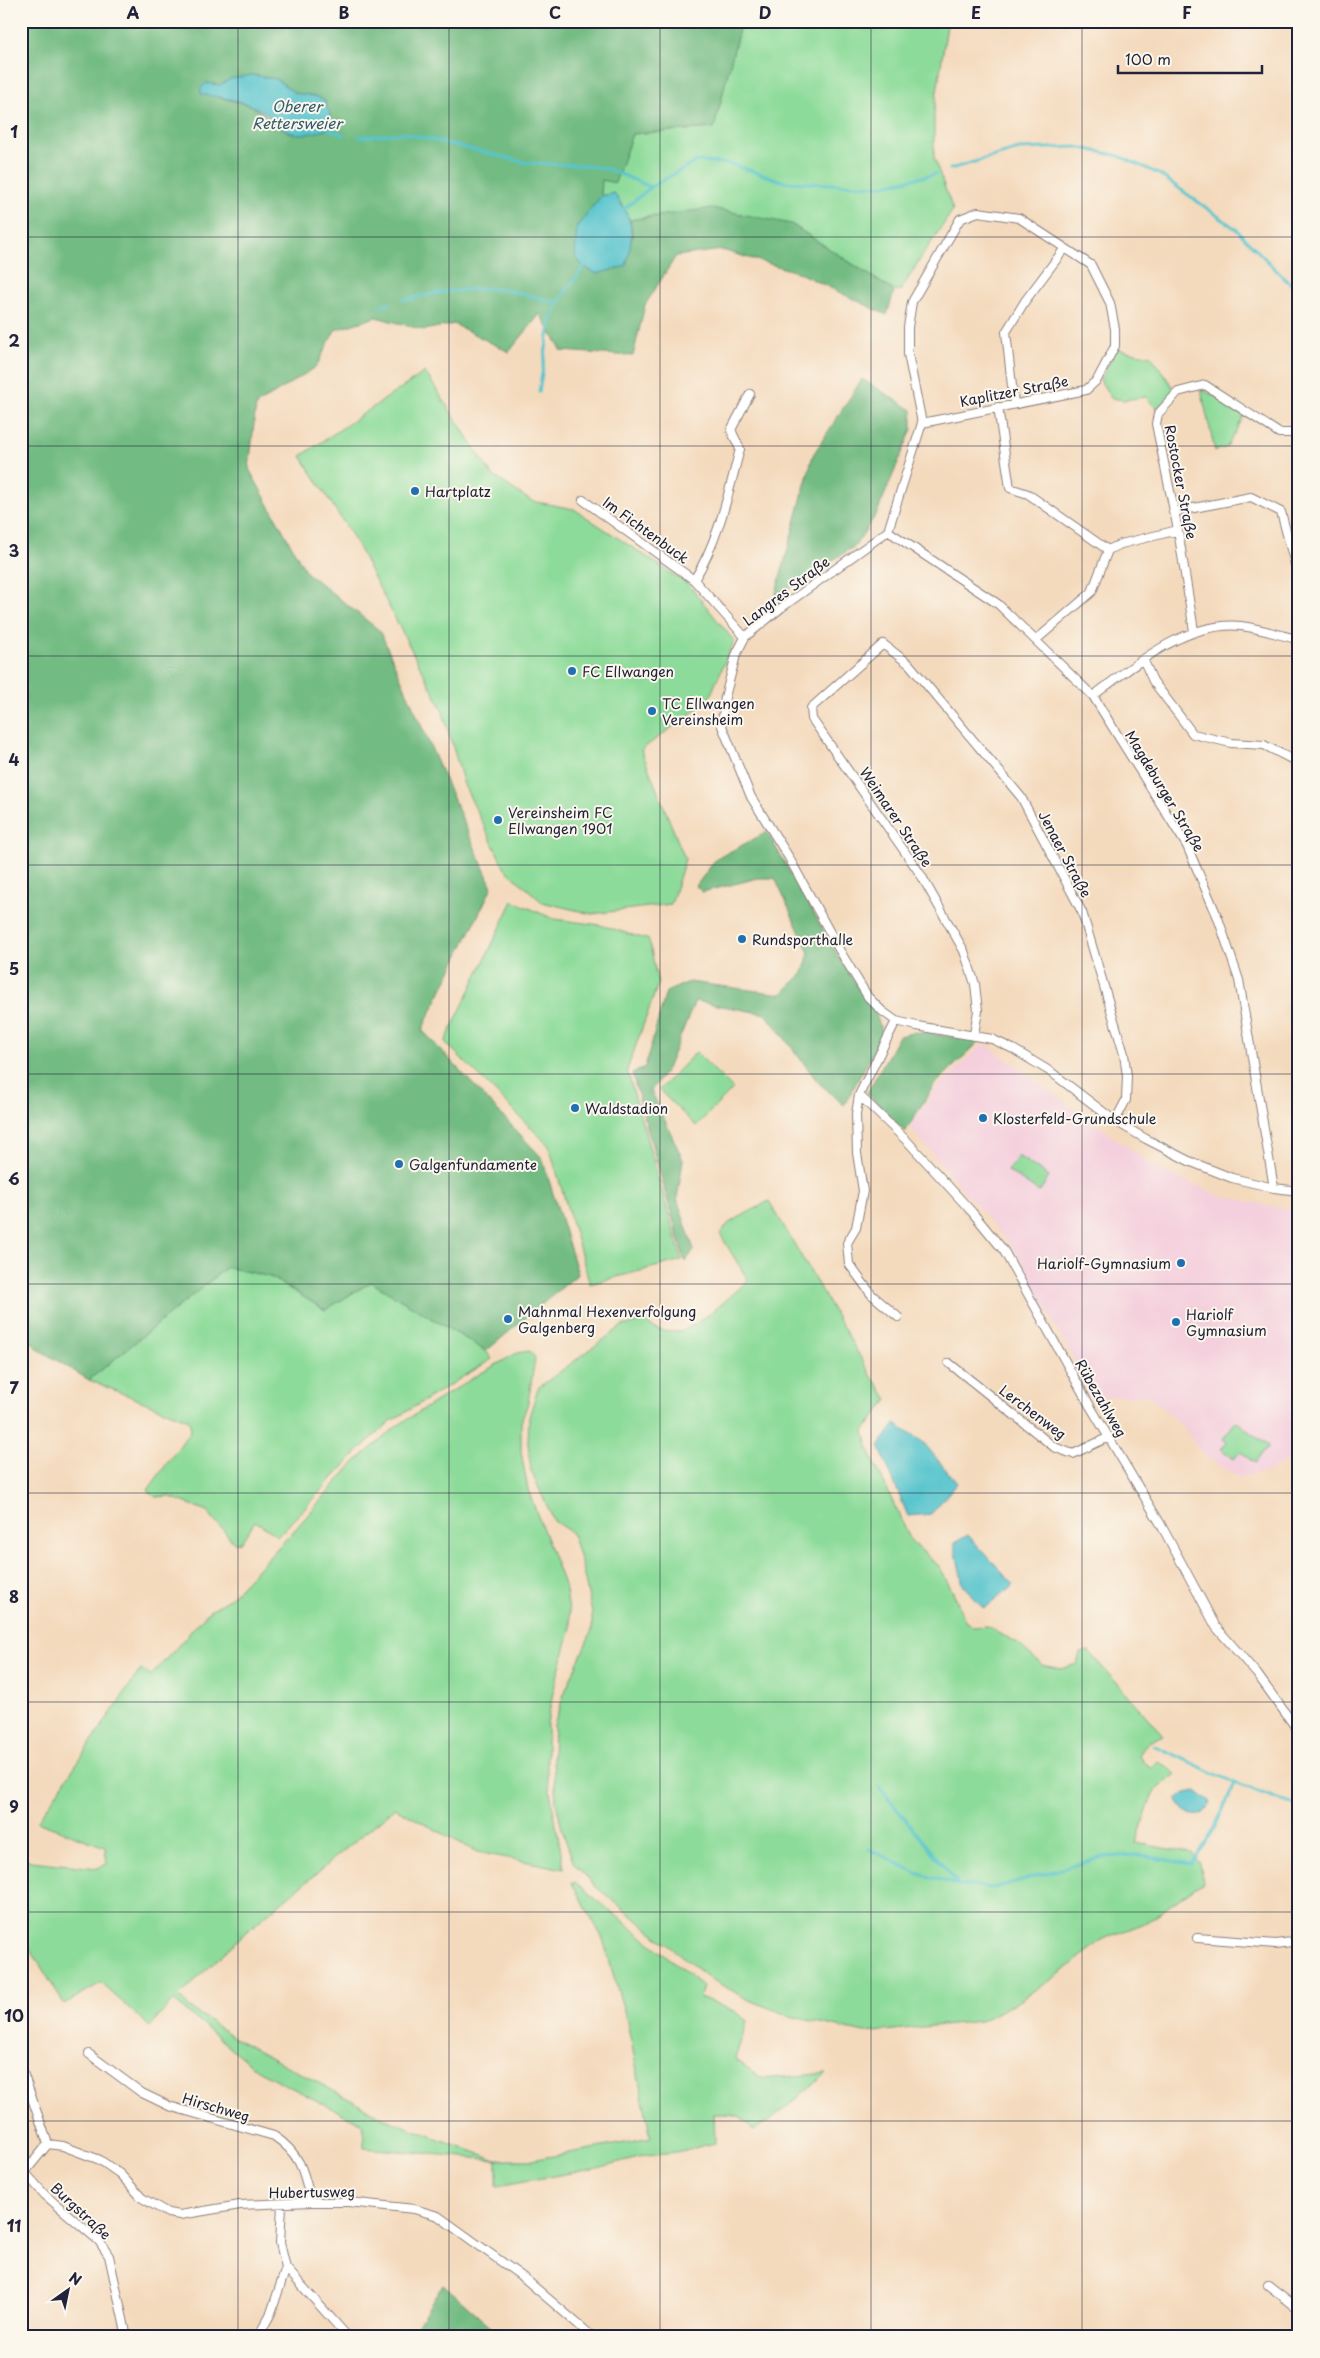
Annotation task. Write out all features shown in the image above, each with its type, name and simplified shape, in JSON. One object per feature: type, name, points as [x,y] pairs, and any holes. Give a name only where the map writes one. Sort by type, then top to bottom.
[{"type":"street","name":"Kaplitzer Straße","points":[[978,212],[1019,218],[1065,248],[1091,266],[1106,295],[1115,329],[1115,346],[1097,380],[1086,390],[922,423],[908,354],[908,326],[912,302],[960,219],[978,212]]},
{"type":"street","points":[[1014,404],[1006,332],[1025,300],[1065,248]]},
{"type":"street","name":"Rostocker Straße","points":[[1194,631],[1178,530],[1156,424],[1158,414],[1178,392],[1205,385],[1279,433],[1299,433]]},
{"type":"street","name":"Im Fichtenbuck","points":[[694,580],[707,560],[716,536],[740,449],[731,430],[750,394]]},
{"type":"street","points":[[998,407],[1010,488],[1028,494],[1108,550]]},
{"type":"street","points":[[888,531],[922,423]]},
{"type":"street","points":[[1173,512],[1251,497],[1281,512],[1296,568],[1299,570]]},
{"type":"street","name":"Im Fichtenbuck","points":[[583,500],[694,580],[745,637]]},
{"type":"street","points":[[1036,640],[1092,592],[1108,550],[1121,544],[1178,530]]},
{"type":"street","name":"Langres Straße","points":[[888,531],[781,608],[745,637],[736,655],[722,726],[751,797],[788,856],[840,951],[868,997],[882,1011],[896,1021]]},
{"type":"street","name":"Magdeburger Straße","points":[[888,531],[998,604],[1092,696],[1187,846],[1218,918],[1239,980],[1274,1188]]},
{"type":"street","points":[[1092,696],[1142,658],[1194,631],[1240,626],[1296,641],[1299,631]]},
{"type":"street","name":"Weimarer Straße","points":[[883,644],[811,708],[812,718],[921,875],[964,951],[976,984],[978,1011],[974,1034]]},
{"type":"street","name":"Jenaer Straße","points":[[883,644],[908,664],[1021,797],[1082,912],[1124,1054],[1126,1100],[1115,1121]]},
{"type":"street","points":[[1142,658],[1153,681],[1193,734],[1231,743],[1264,745],[1299,763]]},
{"type":"street","points":[[898,1316],[871,1294],[849,1264],[846,1243],[856,1228],[864,1191],[857,1153],[856,1114],[859,1095],[896,1021],[916,1026],[974,1034],[992,1039],[1013,1049],[1051,1072],[1115,1121],[1189,1161],[1232,1178],[1274,1188],[1299,1191]]},
{"type":"street","name":"Rübezahlweg","points":[[859,1095],[908,1142],[972,1212],[1004,1251],[1108,1437],[1160,1523],[1216,1627],[1257,1674],[1299,1732]]},
{"type":"street","name":"Lerchenweg","points":[[949,1362],[1054,1447],[1073,1454],[1108,1437]]},
{"type":"street","points":[[1197,1938],[1276,1944],[1299,1941]]},
{"type":"street","name":"Hirschweg","points":[[89,2054],[142,2093],[169,2106],[274,2136],[287,2145],[303,2166],[311,2202]]},
{"type":"street","points":[[21,2067],[48,2144],[23,2170]]},
{"type":"street","name":"Hubertusweg","points":[[48,2144],[63,2146],[100,2160],[120,2174],[142,2198],[168,2213],[180,2215],[240,2206],[348,2202],[414,2210],[438,2216],[524,2278],[593,2337]]},
{"type":"street","name":"Burgstraße","points":[[23,2170],[52,2201],[99,2241],[110,2256],[127,2337]]},
{"type":"street","points":[[282,2205],[280,2243],[286,2268],[348,2337]]},
{"type":"street","points":[[258,2337],[271,2313],[286,2268]]},
{"type":"street","points":[[1268,2285],[1299,2308]]},
{"type":"shaded area","name":"Hariolf Gymnasium","points":[[984,1043],[1157,1169],[1221,1196],[1299,1212],[1299,1452],[1270,1471],[1239,1477],[1204,1456],[1184,1428],[1149,1396],[1094,1397],[1012,1247],[910,1127],[935,1089]]},
{"type":"green space","points":[[21,21],[741,21],[714,128],[632,134],[615,183],[602,180],[601,196],[577,226],[633,238],[630,220],[712,208],[791,224],[894,291],[887,315],[797,272],[722,250],[676,256],[645,305],[633,356],[562,351],[540,314],[509,352],[454,324],[424,330],[376,317],[335,330],[316,367],[256,405],[249,469],[306,572],[380,631],[492,887],[422,1030],[542,1158],[578,1274],[486,1351],[371,1282],[325,1310],[271,1277],[227,1267],[89,1380],[38,1349],[28,1339],[26,1293],[21,1293]],"holes":[[[276,79],[295,93],[315,96],[289,133],[251,105],[201,93],[206,83],[220,85]]]},
{"type":"green space","points":[[741,21],[937,21],[947,25],[934,112],[934,158],[953,210],[901,290],[894,291],[791,224],[651,216],[630,220],[614,193],[601,196],[601,180],[615,182],[632,134],[714,128]]},
{"type":"green space","points":[[1117,349],[1151,356],[1175,390],[1157,409],[1146,397],[1123,400],[1111,398],[1100,380]]},
{"type":"green space","name":"FC Ellwangen","points":[[425,372],[492,475],[531,501],[574,509],[689,585],[734,641],[708,701],[641,750],[685,859],[671,904],[592,914],[542,902],[505,869],[464,785],[442,709],[353,537],[301,456]]},
{"type":"green space","points":[[862,379],[912,410],[912,429],[877,513],[855,546],[775,597],[813,455]]},
{"type":"green space","points":[[1201,390],[1216,396],[1244,416],[1227,447],[1215,451]]},
{"type":"green space","points":[[767,832],[845,968],[875,1012],[883,1034],[844,1105],[818,1082],[766,1014],[695,1001],[666,1071],[651,1090],[683,1160],[677,1199],[694,1250],[685,1262],[632,1073],[645,1067],[666,992],[689,982],[781,994],[803,973],[809,953],[775,878],[758,878],[702,892],[696,886],[716,859]]},
{"type":"green space","name":"Waldstadion","points":[[513,901],[554,919],[600,925],[649,940],[658,984],[627,1070],[682,1260],[590,1284],[549,1146],[445,1042]]},
{"type":"green space","points":[[916,1032],[980,1041],[934,1085],[905,1132],[867,1093],[899,1036]]},
{"type":"green space","points":[[696,1052],[733,1089],[696,1126],[659,1090]]},
{"type":"green space","points":[[1018,1156],[1049,1177],[1039,1192],[1008,1171]]},
{"type":"green space","points":[[769,1201],[872,1377],[888,1399],[864,1431],[870,1453],[911,1541],[939,1566],[954,1594],[965,1621],[973,1627],[987,1626],[1016,1642],[1042,1665],[1061,1669],[1077,1664],[1080,1653],[1088,1651],[1163,1735],[1147,1743],[1139,1755],[1145,1764],[1151,1767],[1158,1761],[1176,1774],[1153,1793],[1136,1843],[1192,1853],[1200,1864],[1203,1882],[1145,1923],[1101,1940],[1064,1971],[1015,2003],[981,2021],[864,2033],[790,2016],[751,2001],[709,1978],[595,1886],[573,1862],[562,1829],[556,1802],[553,1760],[554,1725],[564,1694],[592,1630],[592,1613],[582,1566],[572,1533],[554,1521],[531,1471],[528,1443],[529,1417],[538,1388],[622,1326],[645,1321],[659,1330],[677,1332],[693,1325],[714,1310],[748,1280],[720,1234],[729,1223]]},
{"type":"green space","points":[[227,1267],[270,1277],[325,1310],[371,1282],[486,1351],[492,1359],[391,1421],[360,1449],[278,1536],[255,1521],[241,1542],[234,1543],[207,1511],[168,1496],[155,1497],[148,1490],[191,1430],[189,1420],[89,1380]]},
{"type":"green space","points":[[530,1351],[535,1358],[528,1403],[521,1422],[521,1452],[528,1490],[566,1590],[571,1627],[553,1692],[547,1724],[547,1775],[564,1869],[477,1852],[395,1808],[247,1931],[179,1996],[189,2007],[236,2039],[390,2121],[497,2160],[364,2148],[363,2124],[257,2070],[173,2000],[150,2027],[101,1983],[64,2004],[21,1934],[21,1860],[98,1868],[107,1864],[105,1847],[37,1822],[141,1669],[151,1676],[209,1611],[229,1599],[290,1535],[355,1462],[397,1426],[476,1376],[517,1353]]},
{"type":"green space","points":[[1236,1421],[1268,1446],[1255,1463],[1240,1452],[1234,1459],[1221,1449],[1227,1442],[1223,1439]]},
{"type":"green space","points":[[575,1882],[703,1986],[700,1997],[734,2011],[747,2021],[735,2059],[763,2079],[827,2073],[770,2121],[753,2130],[741,2117],[714,2114],[715,2143],[677,2152],[646,2155],[593,2169],[497,2186],[497,2160],[531,2160],[651,2138],[627,2022],[603,1939],[572,1883]]},
{"type":"green space","points":[[443,2284],[503,2337],[413,2337],[417,2326]]},
{"type":"water","name":"Oberer Rettersweier","points":[[252,75],[276,79],[295,93],[315,96],[324,100],[330,114],[329,129],[299,134],[290,132],[271,117],[250,105],[201,94],[201,88],[206,83],[220,85],[230,79]]},
{"type":"water","points":[[614,193],[626,212],[631,228],[629,254],[626,266],[597,274],[584,267],[575,257],[577,226],[601,196]]},
{"type":"water","points":[[895,1424],[923,1442],[957,1483],[931,1514],[908,1516],[879,1446]]},
{"type":"water","points":[[968,1535],[1014,1585],[984,1609],[963,1585],[954,1543]]},
{"type":"water","points":[[1197,1791],[1210,1802],[1203,1813],[1194,1815],[1184,1810],[1177,1799],[1185,1793]]},
{"type":"waterway","points":[[329,129],[344,135]]},
{"type":"waterway","points":[[359,137],[404,133],[528,163],[580,165],[608,169],[651,187],[697,161],[731,164],[785,182],[879,186],[936,174]]},
{"type":"waterway","points":[[950,169],[1019,149],[1077,147],[1119,156],[1159,174],[1236,229],[1285,279],[1299,290]]},
{"type":"waterway","points":[[622,211],[651,187]]},
{"type":"waterway","points":[[539,392],[550,324],[558,303],[585,265]]},
{"type":"waterway","points":[[403,300],[456,290],[489,289],[515,292],[558,303]]},
{"type":"waterway","points":[[379,306],[390,303]]},
{"type":"waterway","points":[[1153,1745],[1235,1783],[1299,1807]]},
{"type":"waterway","points":[[869,1849],[919,1874],[959,1885],[994,1888],[1103,1857],[1135,1855],[1191,1864],[1213,1831],[1235,1783]]},
{"type":"waterway","points":[[879,1787],[959,1885]]},
{"type":"place","name":"Hartplatz","points":[[415,491]]},
{"type":"place","name":"FC Ellwangen","points":[[572,671]]},
{"type":"place","name":"TC Ellwangen Vereinsheim","points":[[652,711]]},
{"type":"place","name":"Vereinsheim FC Ellwangen 1901","points":[[498,820]]},
{"type":"place","name":"Rundsporthalle","points":[[742,939]]},
{"type":"place","name":"Waldstadion","points":[[575,1108]]},
{"type":"place","name":"Klosterfeld-Grundschule","points":[[983,1118]]},
{"type":"place","name":"Galgenfundamente","points":[[399,1164]]},
{"type":"place","name":"Hariolf-Gymnasium","points":[[1181,1263]]},
{"type":"place","name":"Mahnmal Hexenverfolgung Galgenberg","points":[[508,1319]]},
{"type":"place","name":"Hariolf Gymnasium","points":[[1176,1322]]}]
